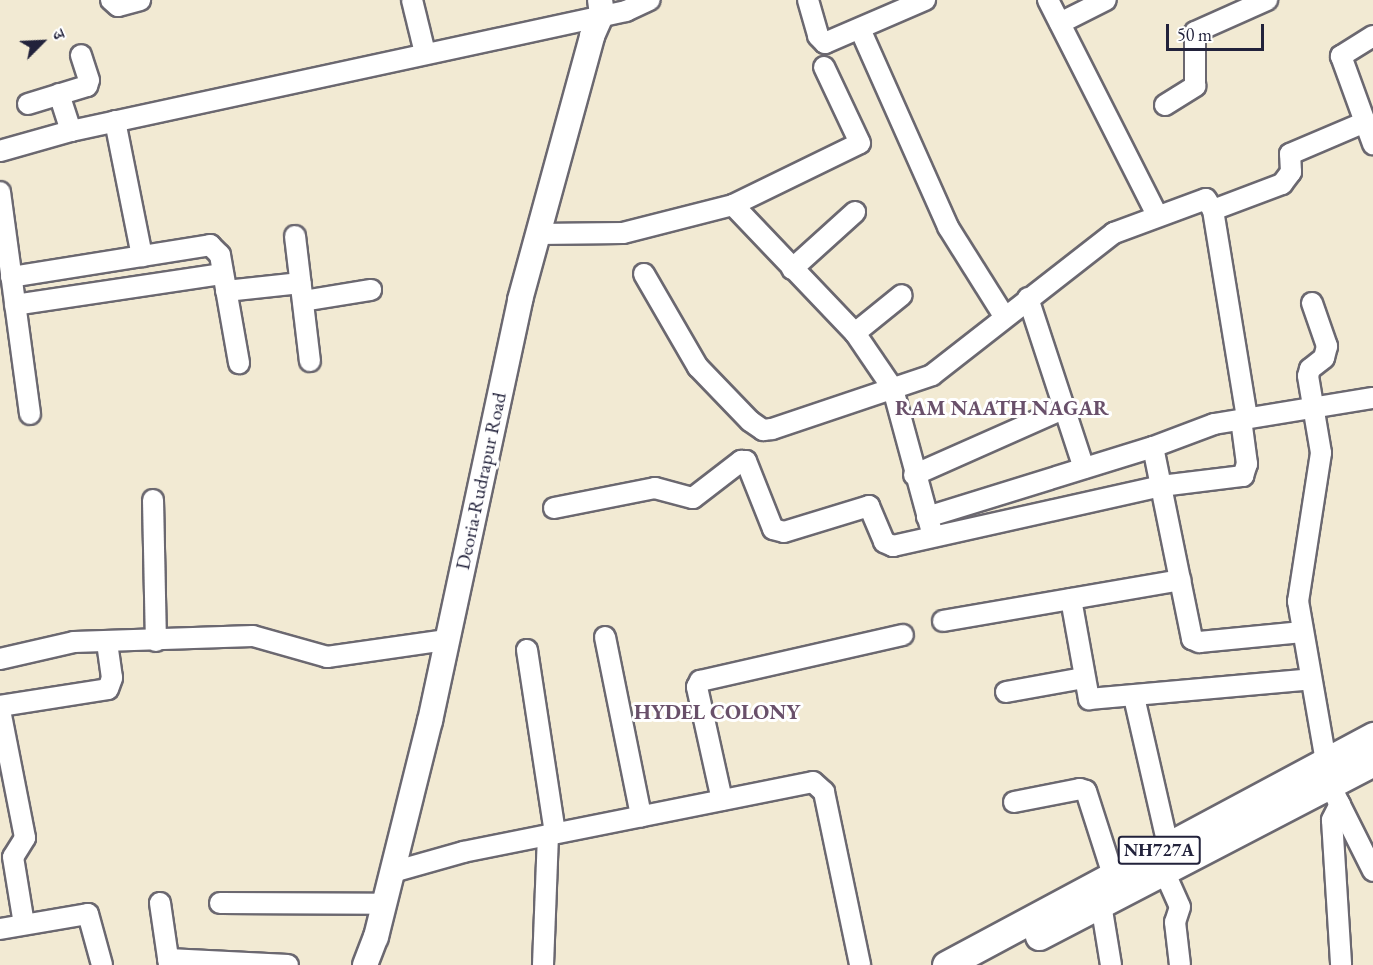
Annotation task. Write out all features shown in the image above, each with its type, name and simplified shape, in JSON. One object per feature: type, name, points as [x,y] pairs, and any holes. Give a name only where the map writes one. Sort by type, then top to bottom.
[{"type":"highway","name":"NH727A","points":[[1332,783],[1373,736]]},
{"type":"highway","name":"NH727A","points":[[946,965],[1113,875],[1166,858],[1332,783],[1373,762]]},
{"type":"highway","name":"NH727A","points":[[983,965],[1101,903],[1166,858]]},
{"type":"main road","name":"Deoria-Rudrapur Road","points":[[365,965],[393,872],[447,640],[520,300],[601,7]]},
{"type":"street","points":[[111,0],[118,6],[140,0]]},
{"type":"street","points":[[412,0],[425,53]]},
{"type":"street","points":[[0,151],[71,131],[425,53],[601,7],[626,11],[650,0]]},
{"type":"street","points":[[808,0],[822,41],[834,41],[925,0]]},
{"type":"street","points":[[1048,0],[1157,215]]},
{"type":"street","points":[[1060,23],[1106,0]]},
{"type":"street","points":[[1165,105],[1195,86],[1195,32],[1267,0]]},
{"type":"street","points":[[860,29],[948,227],[1004,316]]},
{"type":"street","points":[[1373,36],[1341,56],[1373,144]]},
{"type":"street","points":[[28,104],[89,83],[81,55]]},
{"type":"street","points":[[538,234],[623,233],[733,205],[860,143],[824,67]]},
{"type":"street","points":[[59,94],[71,131]]},
{"type":"street","points":[[115,122],[142,256]]},
{"type":"street","points":[[1213,210],[1281,184],[1291,172],[1290,154],[1365,122]]},
{"type":"street","points":[[554,508],[661,488],[693,498],[741,461],[746,461],[773,529],[784,532],[869,506],[886,546],[1161,486],[1243,476],[1247,464],[1244,418],[1213,210],[1206,199],[1157,215],[1114,233],[1004,316],[932,375],[763,430],[698,367],[644,274]]},
{"type":"street","points":[[0,200],[30,414]]},
{"type":"street","points":[[733,205],[855,333],[893,389],[914,475],[933,536]]},
{"type":"street","points":[[792,269],[855,212]]},
{"type":"street","points":[[295,236],[310,361]]},
{"type":"street","points":[[11,277],[210,245],[216,248],[225,283],[239,363]]},
{"type":"street","points":[[15,305],[225,283],[302,292],[371,290]]},
{"type":"street","points":[[855,333],[902,295]]},
{"type":"street","points":[[1028,298],[1084,468]]},
{"type":"street","points":[[1312,303],[1328,346],[1324,358],[1310,369],[1308,376],[1321,453],[1298,602],[1332,783],[1332,820],[1341,965]]},
{"type":"street","points":[[927,517],[1153,447],[1214,424],[1373,398]]},
{"type":"street","points":[[914,475],[1065,408]]},
{"type":"street","points":[[1153,447],[1189,633],[1199,642],[1303,632]]},
{"type":"street","points":[[153,500],[156,641]]},
{"type":"street","points":[[943,621],[1180,580]]},
{"type":"street","points":[[1071,599],[1083,678],[1089,699],[1134,697],[1311,679]]},
{"type":"street","points":[[722,800],[697,687],[700,681],[903,635]]},
{"type":"street","points":[[0,659],[74,642],[107,644],[253,636],[327,657],[447,640]]},
{"type":"street","points":[[605,637],[641,816]]},
{"type":"street","points":[[24,924],[14,857],[24,838],[6,776],[0,708],[108,689],[112,678],[107,644]]},
{"type":"street","points":[[527,650],[552,834],[543,965]]},
{"type":"street","points":[[1006,692],[1083,678]]},
{"type":"street","points":[[1134,697],[1166,858],[1180,907],[1175,922],[1180,965]]},
{"type":"street","points":[[393,872],[463,852],[813,782],[820,784],[860,965]]},
{"type":"street","points":[[1332,783],[1373,871]]},
{"type":"street","points":[[1014,802],[1080,789],[1086,791],[1113,875]]},
{"type":"street","points":[[160,903],[168,962],[288,965]]},
{"type":"street","points":[[220,903],[384,904]]},
{"type":"street","points":[[1101,903],[1111,965]]},
{"type":"street","points":[[0,929],[88,914],[102,965]]},
{"type":"district","name":"RAM NAATH NAGAR","points":[[1002,408]]},
{"type":"district","name":"HYDEL COLONY","points":[[717,712]]}]
